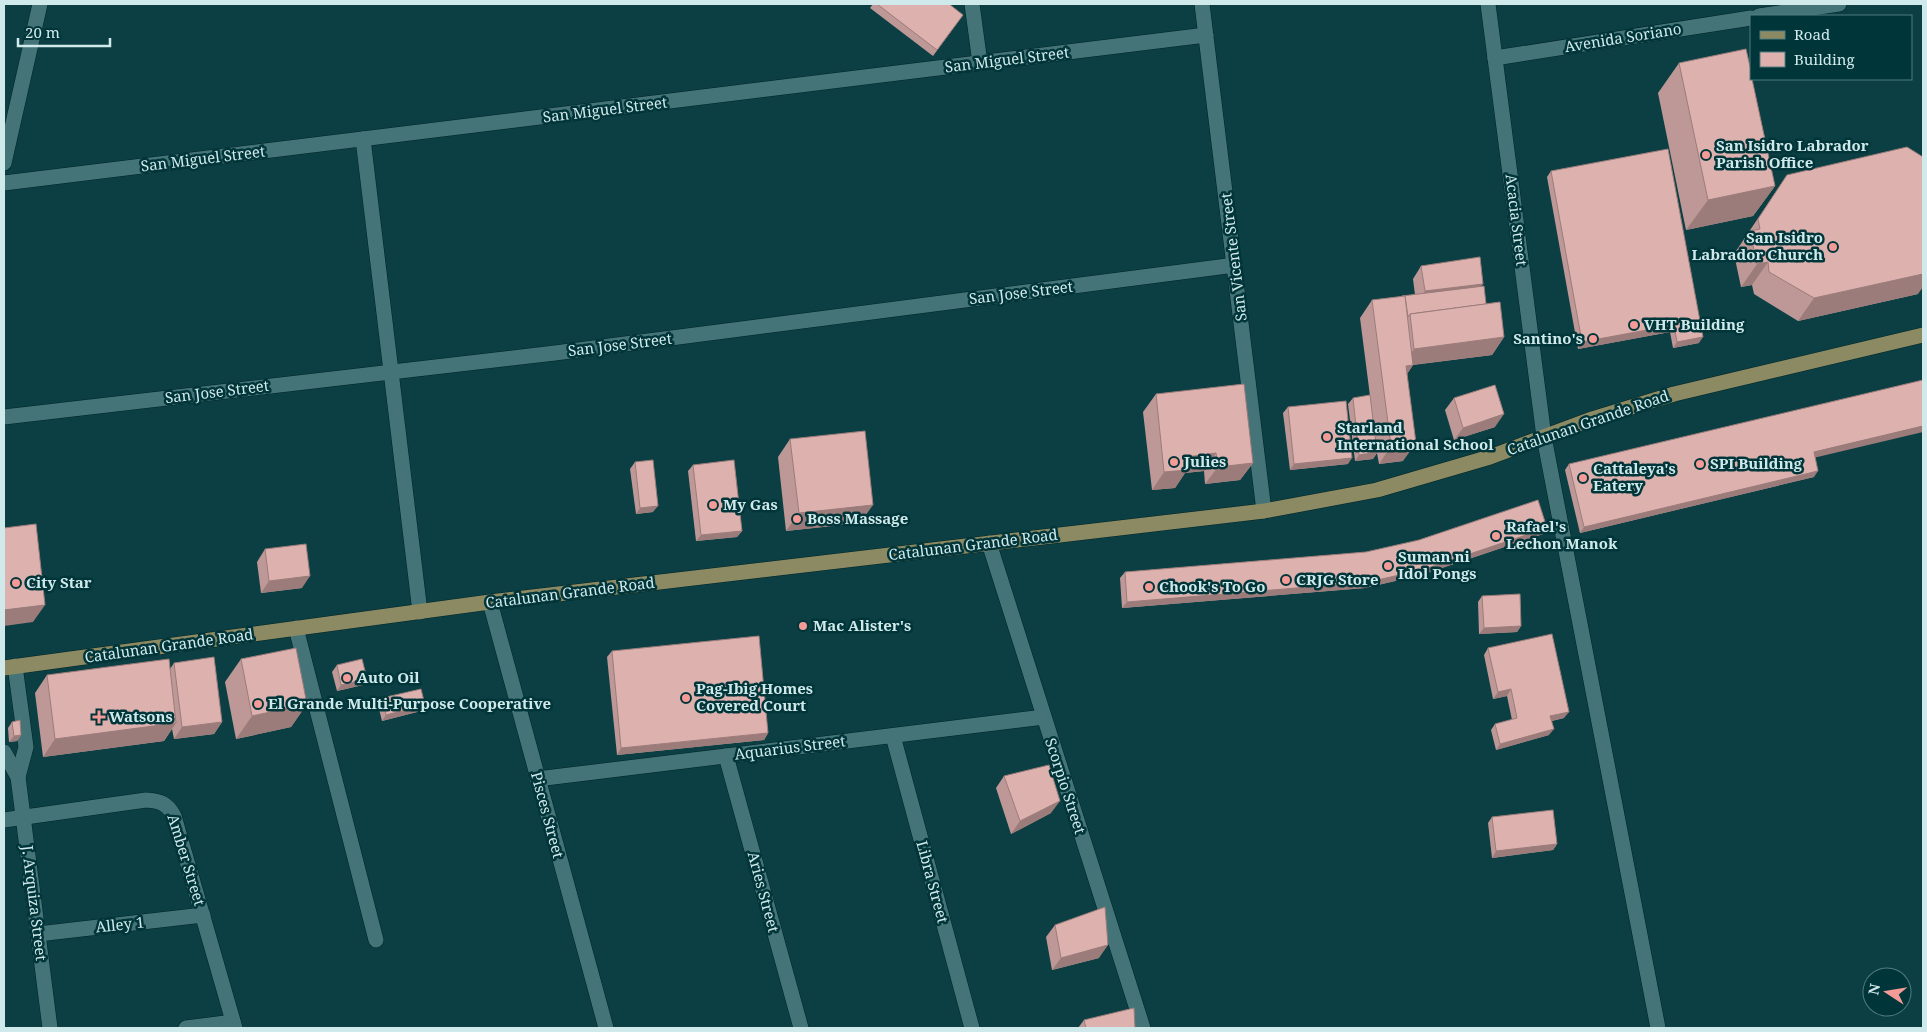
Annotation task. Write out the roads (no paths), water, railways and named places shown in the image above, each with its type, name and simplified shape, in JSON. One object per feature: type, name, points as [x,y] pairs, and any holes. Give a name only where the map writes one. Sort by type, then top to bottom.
[{"type":"main road","name":"Catalunan Grande Road","points":[[9,667],[490,602],[1264,511],[1377,490],[1490,457],[1674,394],[1923,335]]},
{"type":"street","points":[[4,163],[40,4]]},
{"type":"street","points":[[972,4],[980,63]]},
{"type":"street","name":"San Vicente Street","points":[[1202,4],[1264,511]]},
{"type":"street","name":"Acacia Street","points":[[1488,4],[1544,437],[1658,1028]]},
{"type":"street","points":[[1767,11],[1840,4]]},
{"type":"street","name":"Avenida Soriano","points":[[1495,58],[1750,18]]},
{"type":"street","name":"San Miguel Street","points":[[4,183],[1206,36]]},
{"type":"street","points":[[363,139],[420,612]]},
{"type":"street","name":"San Jose Street","points":[[4,417],[565,352],[1235,265]]},
{"type":"street","name":"Scorpio Street","points":[[989,543],[1143,1028]]},
{"type":"street","name":"Pisces Street","points":[[490,602],[606,1028]]},
{"type":"street","points":[[296,628],[376,940]]},
{"type":"street","name":"J. Arquiza Street","points":[[9,667],[26,747],[18,777],[50,1028]]},
{"type":"street","name":"Aquarius Street","points":[[537,779],[1044,717]]},
{"type":"street","name":"Libra Street","points":[[893,736],[972,1028]]},
{"type":"street","name":"J. Arquiza Street","points":[[4,752],[18,777]]},
{"type":"street","name":"Aries Street","points":[[726,756],[801,1028]]},
{"type":"street","name":"Amber Street","points":[[23,817],[146,800],[158,801],[168,806],[174,816],[234,1025]]},
{"type":"street","points":[[4,820],[23,817]]},
{"type":"street","name":"Alley 1","points":[[38,934],[203,916]]},
{"type":"street","points":[[186,1028],[234,1025]]},
{"type":"place","name":"San Isidro Labrador Parish Office","points":[[1706,155]]},
{"type":"place","name":"San Isidro Labrador Church","points":[[1833,247]]},
{"type":"place","name":"VHT Building","points":[[1634,325]]},
{"type":"place","name":"Santino's","points":[[1593,339]]},
{"type":"place","name":"Starland International School","points":[[1327,437]]},
{"type":"place","name":"Julies","points":[[1174,462]]},
{"type":"place","name":"SPI Building","points":[[1700,464]]},
{"type":"place","name":"Cattaleya's Eatery","points":[[1583,478]]},
{"type":"place","name":"My Gas","points":[[713,505]]},
{"type":"place","name":"Boss Massage","points":[[797,519]]},
{"type":"place","name":"Rafael's Lechon Manok","points":[[1496,536]]},
{"type":"place","name":"Suman ni Idol Pongs","points":[[1388,566]]},
{"type":"place","name":"CRJG Store","points":[[1286,580]]},
{"type":"place","name":"City Star","points":[[16,583]]},
{"type":"place","name":"Chook's To Go","points":[[1149,587]]},
{"type":"place","name":"Mac Alister's","points":[[803,626]]},
{"type":"place","name":"Auto Oil","points":[[347,678]]},
{"type":"place","name":"Pag-Ibig Homes Covered Court","points":[[686,698]]},
{"type":"place","name":"El Grande Multi-Purpose Cooperative","points":[[258,704]]},
{"type":"place","name":"Watsons","points":[[99,717]]}]
